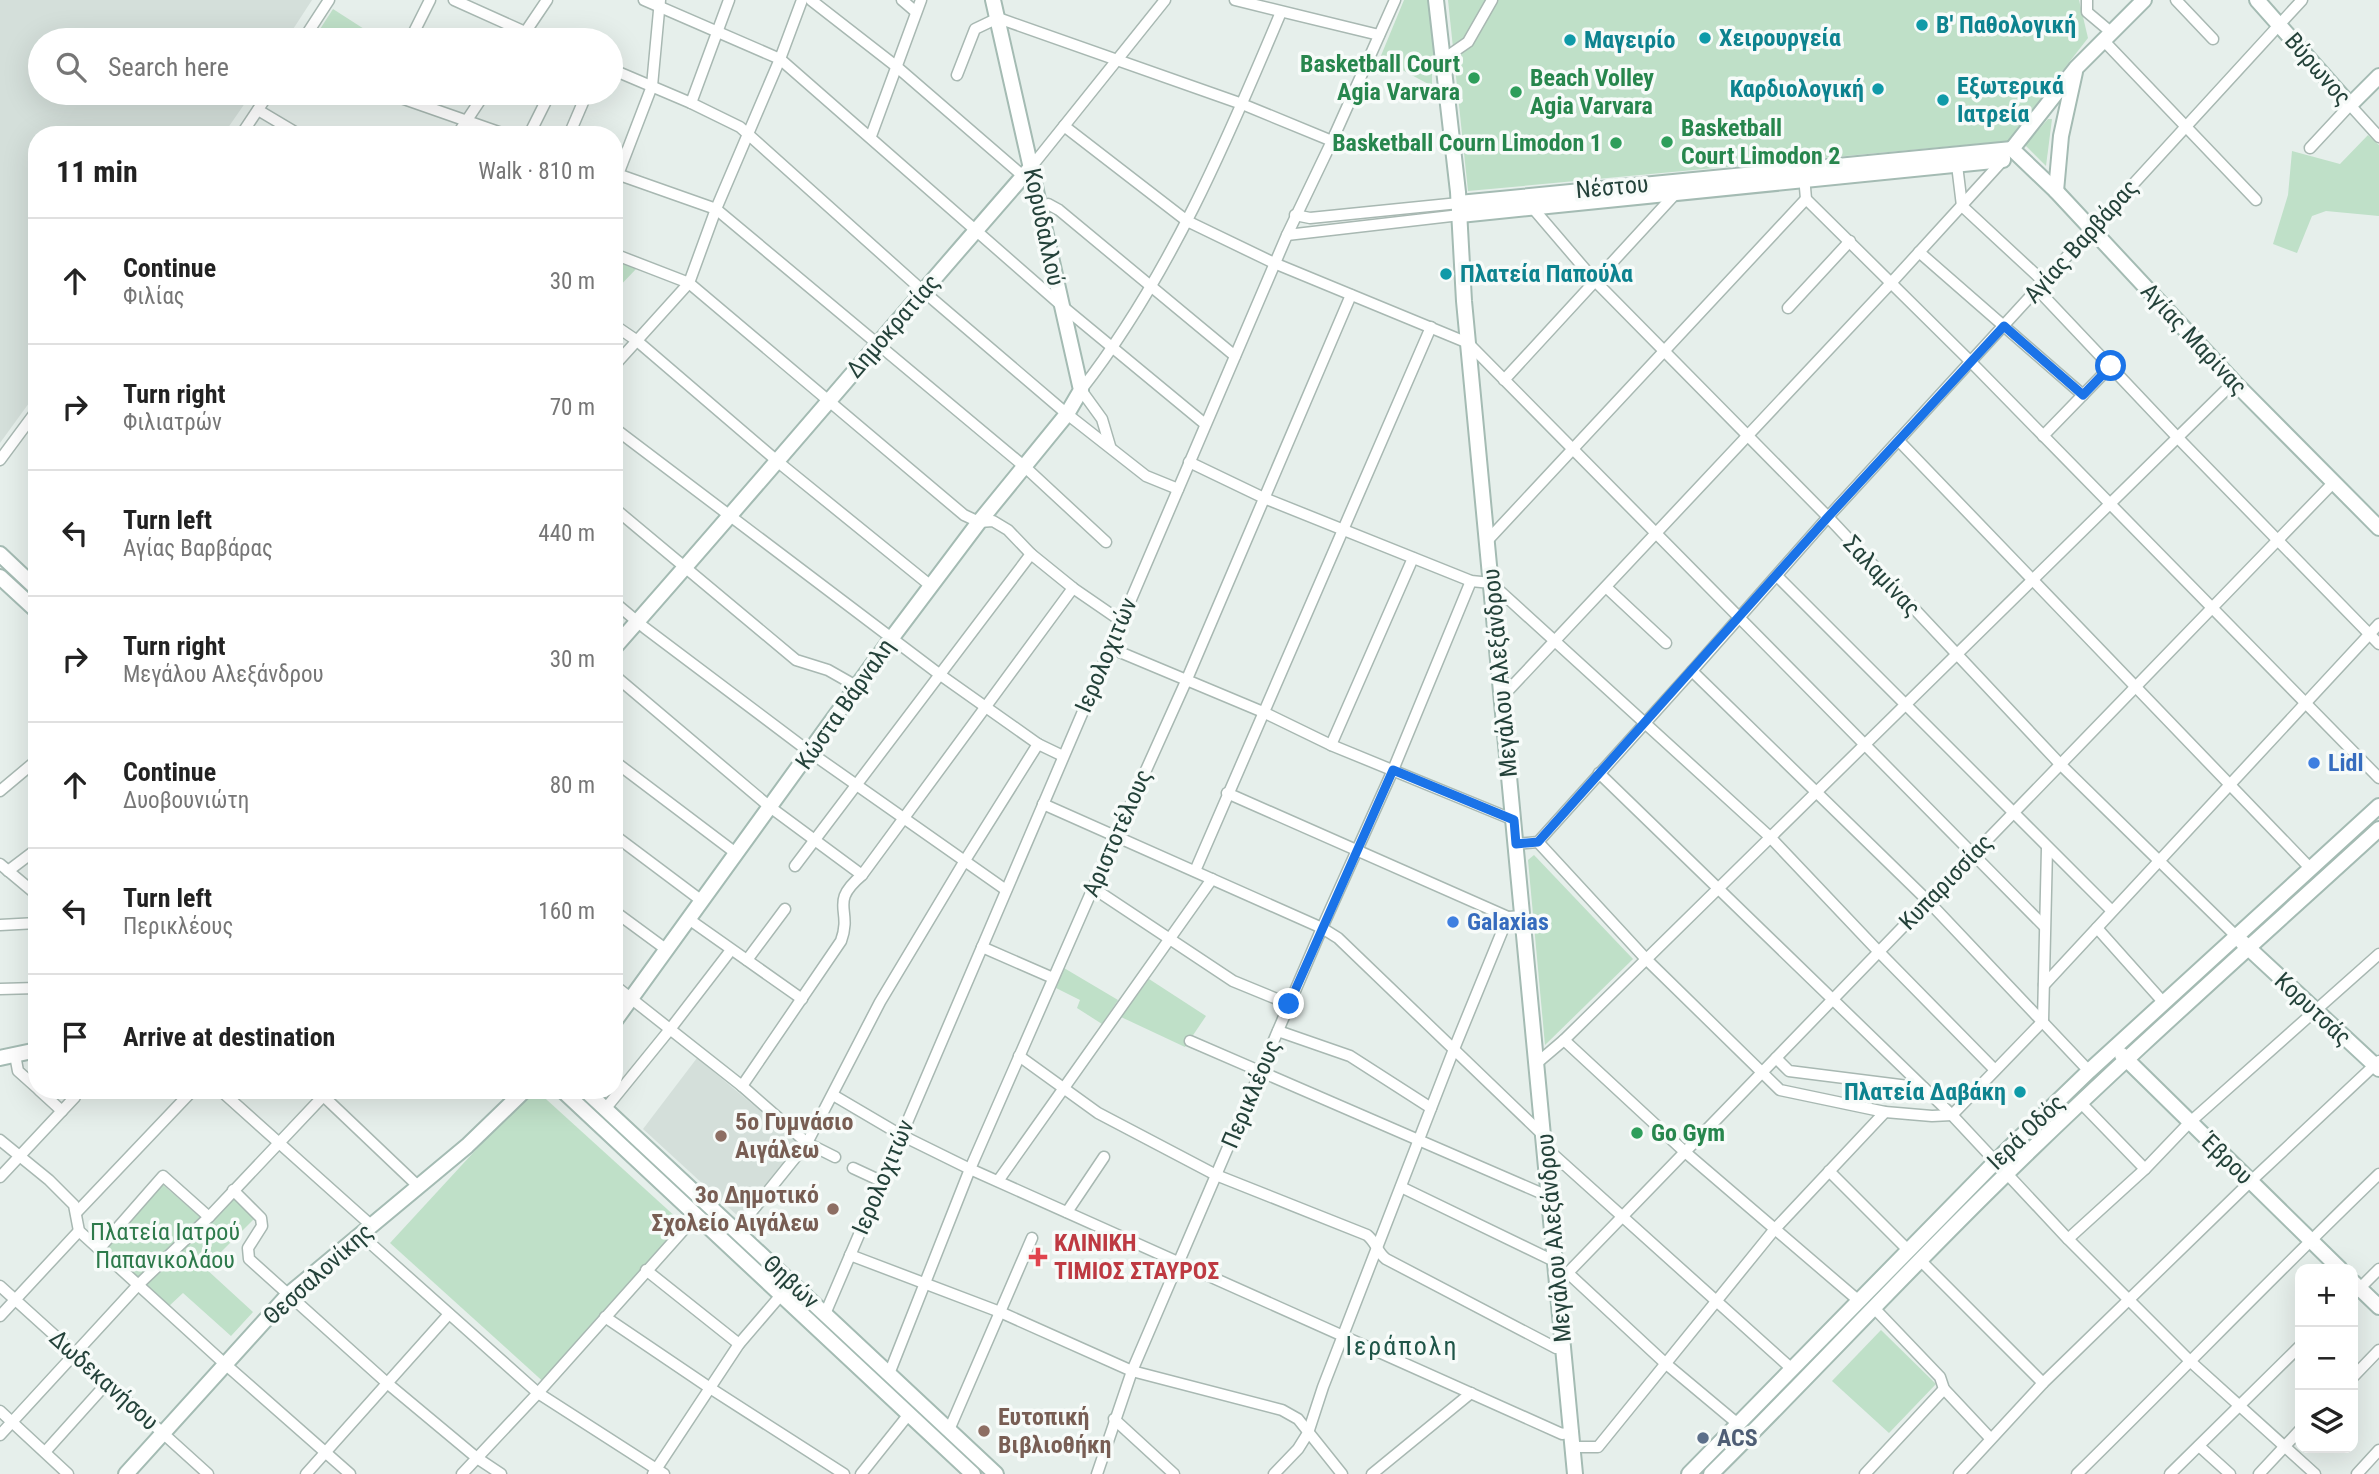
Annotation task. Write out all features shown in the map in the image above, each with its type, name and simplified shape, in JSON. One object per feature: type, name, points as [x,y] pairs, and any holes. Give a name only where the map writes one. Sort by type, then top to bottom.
[{"type":"street","points":[[311,28],[329,0]]},
{"type":"street","points":[[416,28],[430,0]]},
{"type":"street","points":[[454,0],[507,28]]},
{"type":"street","points":[[528,28],[547,0]]},
{"type":"street","points":[[644,0],[660,4],[780,59],[1061,305],[1205,425]]},
{"type":"street","points":[[691,103],[729,0]]},
{"type":"street","points":[[623,355],[689,282],[802,0]]},
{"type":"street","points":[[811,0],[1027,171]]},
{"type":"street","points":[[902,0],[916,12]]},
{"type":"street","points":[[871,136],[921,0]]},
{"type":"street","name":"Κορυδαλλού","points":[[993,0],[1027,171],[1039,208],[1081,390],[1102,419],[1110,447]]},
{"type":"street","name":"Δημοκρατίας","points":[[623,638],[1027,171],[1165,0]]},
{"type":"street","points":[[1235,0],[1379,35]]},
{"type":"street","name":"Ιερολοχιτών","points":[[825,1314],[1274,263],[1395,0]]},
{"type":"street","name":"Μεγάλου Αλεξάνδρου","points":[[1436,0],[1445,58],[1460,209],[1468,343],[1556,1262],[1563,1278],[1565,1349],[1575,1474]]},
{"type":"street","points":[[1458,146],[1445,58],[1468,42],[1492,0]]},
{"type":"street","points":[[2087,0],[2087,12],[2108,37],[2186,127],[2256,200]]},
{"type":"street","points":[[1502,698],[1607,588],[1656,531],[1891,284],[2008,154],[2076,68],[2144,0]]},
{"type":"street","points":[[2176,0],[2213,39]]},
{"type":"street","name":"Βύρωνος","points":[[2257,0],[2379,137]]},
{"type":"street","name":"Αγίας Βαρβάρας","points":[[1538,842],[1828,517],[2302,0]]},
{"type":"street","points":[[623,157],[652,86],[660,4]]},
{"type":"street","points":[[1081,390],[1113,349],[1187,221],[1242,104],[1281,12]]},
{"type":"street","points":[[957,75],[975,29],[998,18],[1242,104],[1332,141]]},
{"type":"street","points":[[2056,191],[2061,136],[2076,68]]},
{"type":"street","points":[[623,74],[740,127],[923,291],[1067,414],[1146,477],[1178,489]]},
{"type":"street","points":[[2310,148],[2379,76]]},
{"type":"street","points":[[247,126],[261,105]]},
{"type":"street","points":[[423,105],[483,126]]},
{"type":"street","points":[[463,126],[477,105]]},
{"type":"street","points":[[534,126],[544,105]]},
{"type":"street","points":[[573,126],[582,105]]},
{"type":"street","points":[[258,110],[285,126]]},
{"type":"street","points":[[1064,126],[1187,221],[1274,263],[1468,343],[2044,926]]},
{"type":"street","name":"Νέστου","points":[[1287,234],[1530,201],[2008,154]]},
{"type":"street","name":"Νέστου","points":[[1804,174],[1957,164],[2008,154]]},
{"type":"street","name":"Αγίας Μαρίνας","points":[[2008,154],[2056,191],[2234,383],[2379,527]]},
{"type":"street","points":[[1957,164],[1962,206],[2041,285],[2178,438],[2379,644]]},
{"type":"street","points":[[1804,174],[1807,199],[1971,362],[2379,778]]},
{"type":"street","points":[[623,176],[716,209],[1025,467],[1106,542]]},
{"type":"street","points":[[1504,380],[1596,282],[1676,187]]},
{"type":"street","points":[[1487,541],[1807,199]]},
{"type":"street","name":"Σαλαμίνας","points":[[1530,201],[1596,282],[1828,517],[2060,764],[2248,948]]},
{"type":"street","points":[[1039,208],[1048,204],[1059,210],[1235,356]]},
{"type":"street","name":"Νέστου","points":[[1295,215],[1310,218],[1460,209]]},
{"type":"street","points":[[1788,308],[1850,241]]},
{"type":"street","points":[[1919,253],[2083,395]]},
{"type":"street","points":[[623,257],[689,282],[964,515],[979,522],[993,521],[1008,530],[1031,554],[1073,588],[1121,621]]},
{"type":"street","name":"Αριστοτέλους","points":[[889,1374],[970,1169],[1187,680],[1351,295]]},
{"type":"street","points":[[1195,871],[1430,327]]},
{"type":"street","points":[[623,331],[931,586]]},
{"type":"street","points":[[2043,436],[2111,366]]},
{"type":"street","points":[[1537,1063],[1564,1041],[2234,383]]},
{"type":"street","name":"Κώστα Βάρναλη","points":[[623,1010],[891,639],[979,522],[1067,414],[1081,390]]},
{"type":"street","points":[[0,460],[28,422]]},
{"type":"street","points":[[623,435],[985,708],[1038,744],[1063,757]]},
{"type":"street","points":[[1899,441],[2310,869]]},
{"type":"street","points":[[1189,463],[1344,531],[1471,581],[1492,583],[1770,837],[1996,1070]]},
{"type":"street","name":"Κυπαρισσίας","points":[[1563,1278],[2334,482]]},
{"type":"street","points":[[623,516],[796,660],[828,670],[858,687]]},
{"type":"street","points":[[794,866],[1031,554]]},
{"type":"street","points":[[0,555],[28,581]]},
{"type":"street","points":[[1331,745],[1413,558]]},
{"type":"street","points":[[1777,576],[2112,911]]},
{"type":"street","points":[[0,577],[28,603]]},
{"type":"street","name":"Περικλέους","points":[[1097,1474],[1132,1371],[1322,928],[1393,770],[1471,581]]},
{"type":"street","points":[[742,1086],[841,941],[844,927],[844,893],[862,875],[1073,588]]},
{"type":"street","points":[[1607,588],[1666,643]]},
{"type":"street","points":[[623,610],[811,753],[1006,890]]},
{"type":"street","points":[[2044,985],[2379,625]]},
{"type":"street","points":[[1110,648],[1263,712],[1331,745],[1514,820]]},
{"type":"street","points":[[1692,671],[1928,901],[2089,1071]]},
{"type":"street","points":[[623,683],[771,807],[862,875]]},
{"type":"street","points":[[736,1231],[807,1143],[880,1002],[1038,744]]},
{"type":"street","points":[[0,791],[28,768]]},
{"type":"street","points":[[623,768],[737,854]]},
{"type":"street","points":[[1600,773],[1952,1115],[2068,1239],[2191,1362],[2315,1474]]},
{"type":"street","points":[[1227,793],[1508,917],[1523,916]]},
{"type":"street","points":[[1043,804],[1322,928],[1338,938],[1454,1049],[1545,1142],[1792,1369]]},
{"type":"street","name":"Ιερά Οδός","points":[[1689,1474],[1996,1161],[2089,1071],[2379,806]]},
{"type":"street","name":"Ιερά Οδός","points":[[1711,1474],[2007,1173],[2379,829]]},
{"type":"street","points":[[623,842],[702,901]]},
{"type":"street","points":[[1516,844],[1538,842],[1646,959],[1780,1090],[1885,1112],[1932,1116],[1952,1115],[2043,1020],[2047,848]]},
{"type":"street","points":[[28,854],[4,868],[28,888]]},
{"type":"street","points":[[998,1181],[1213,879]]},
{"type":"street","points":[[1093,888],[1233,981],[1289,1004]]},
{"type":"street","points":[[747,960],[785,909]]},
{"type":"street","points":[[1273,1474],[1298,1449],[1308,1433],[1431,1108],[1508,917]]},
{"type":"street","points":[[623,918],[667,950]]},
{"type":"street","points":[[690,919],[802,999]]},
{"type":"street","points":[[0,925],[28,923]]},
{"type":"street","points":[[2097,928],[2164,1003]]},
{"type":"street","points":[[982,947],[1054,978]]},
{"type":"street","name":"Κορυτσάς","points":[[2248,948],[2377,1065]]},
{"type":"street","points":[[623,1087],[731,950]]},
{"type":"street","points":[[2068,1239],[2145,1169],[2189,1122],[2379,954]]},
{"type":"street","points":[[0,989],[28,988]]},
{"type":"street","points":[[623,992],[742,1086],[807,1143],[835,1157]]},
{"type":"street","points":[[1278,1031],[1350,1056],[1431,1108]]},
{"type":"street","points":[[1190,1041],[1550,1197]]},
{"type":"street","points":[[1564,1041],[1685,1152],[1859,1301]]},
{"type":"street","name":"Έβρου","points":[[2115,1048],[2335,1264]]},
{"type":"street","points":[[28,1052],[7,1057],[28,1080]]},
{"type":"street","points":[[1019,1056],[1098,1113],[1216,1175],[1367,1235],[1374,1240],[1386,1259],[1556,1348],[1565,1349]]},
{"type":"street","points":[[1776,1058],[1789,1071],[1924,1088]]},
{"type":"street","points":[[1959,1474],[2043,1383],[2251,1181],[2377,1065]]},
{"type":"street","points":[[833,1095],[901,1135],[970,1169],[1573,1439],[1598,1447],[1774,1230],[1885,1112]]},
{"type":"street","points":[[49,1099],[62,1111]]},
{"type":"street","points":[[0,1177],[73,1099]]},
{"type":"street","points":[[76,1213],[184,1099]]},
{"type":"street","points":[[229,1099],[279,1142],[449,1314],[538,1392],[658,1472],[739,1344],[781,1295]]},
{"type":"street","points":[[0,1435],[138,1285],[209,1217],[317,1099]]},
{"type":"street","points":[[330,1099],[419,1187]]},
{"type":"street","name":"Θεσσαλονίκης","points":[[126,1474],[288,1295],[483,1132],[515,1099]]},
{"type":"street","name":"Θηβών","points":[[572,1099],[972,1474]]},
{"type":"street","name":"Θηβών","points":[[596,1099],[996,1474]]},
{"type":"street","points":[[606,1108],[613,1099]]},
{"type":"street","points":[[2081,1103],[2145,1169]]},
{"type":"street","points":[[0,1140],[49,1180],[74,1205],[79,1231],[350,1474]]},
{"type":"street","points":[[1067,1212],[1104,1157]]},
{"type":"street","points":[[853,1168],[881,1181]]},
{"type":"street","points":[[1829,1171],[1908,1250]]},
{"type":"street","points":[[2077,1474],[2379,1174]]},
{"type":"street","points":[[99,1249],[163,1176],[209,1217]]},
{"type":"street","points":[[1401,1187],[1556,1262]]},
{"type":"street","points":[[233,1190],[261,1217],[262,1226],[248,1248],[249,1259],[387,1382],[477,1458],[501,1474]]},
{"type":"street","points":[[462,1474],[696,1216]]},
{"type":"street","points":[[0,1316],[79,1231]]},
{"type":"street","points":[[949,1430],[1032,1238]]},
{"type":"street","points":[[850,1255],[1000,1312],[1132,1371],[1282,1410],[1298,1419],[1342,1474]]},
{"type":"street","points":[[1920,1261],[2043,1383]]},
{"type":"street","points":[[2358,1286],[2379,1269]]},
{"type":"street","points":[[646,1270],[739,1344]]},
{"type":"street","points":[[1563,1278],[1738,1424]]},
{"type":"street","name":"Δωδεκανήσου","points":[[0,1286],[208,1474]]},
{"type":"street","points":[[2358,1290],[2379,1307]]},
{"type":"street","points":[[1875,1309],[1940,1377],[1944,1389],[1990,1438]]},
{"type":"street","points":[[306,1474],[449,1314]]},
{"type":"street","points":[[605,1317],[844,1474]]},
{"type":"street","points":[[2358,1372],[2379,1350]]},
{"type":"street","points":[[2170,1474],[2295,1351]]},
{"type":"street","points":[[45,1452],[107,1383]]},
{"type":"street","points":[[1865,1474],[1944,1389]]},
{"type":"street","points":[[1372,1474],[1471,1393]]},
{"type":"street","points":[[0,1411],[68,1474]]},
{"type":"street","points":[[861,1474],[909,1414]]},
{"type":"street","points":[[1114,1419],[1174,1474]]},
{"type":"street","points":[[2259,1474],[2295,1435]]},
{"type":"street","points":[[2199,1446],[2230,1474]]},
{"type":"street","points":[[2357,1474],[2379,1451]]},
{"type":"shaded area","points":[[0,0],[312,0],[294,28],[28,28],[28,105],[244,105],[229,126],[28,126],[28,404],[0,443]]},
{"type":"shaded area","name":"5ο Γυμνάσιο Αιγάλεω","points":[[697,1058],[799,1143],[740,1218],[643,1129]]},
{"type":"green space","points":[[1404,0],[1432,0],[1439,67],[1432,67],[1432,86],[1380,58]]},
{"type":"green space","points":[[1448,0],[2079,0],[2088,38],[2008,141],[1468,191]]},
{"type":"green space","points":[[333,9],[363,28],[321,28]]},
{"type":"green space","points":[[2048,119],[2052,119],[2046,166],[2025,145]]},
{"type":"green space","points":[[2368,135],[2379,145],[2379,216],[2326,211],[2312,216],[2297,253],[2273,244],[2288,195],[2292,151],[2340,164]]},
{"type":"green space","points":[[623,264],[637,268],[623,283]]},
{"type":"green space","points":[[1534,855],[1633,959],[1545,1045],[1528,860]]},
{"type":"green space","points":[[1064,968],[1118,1000],[1102,1024],[1077,1008],[1080,1000],[1056,988]]},
{"type":"green space","points":[[1149,979],[1206,1016],[1185,1047],[1121,1017]]},
{"type":"green space","points":[[523,1099],[546,1099],[689,1229],[548,1386],[390,1243]]},
{"type":"green space","name":"Πλατεία Ιατρού Παπανικολάου","points":[[162,1184],[207,1223],[232,1197],[254,1219],[205,1268],[253,1312],[231,1336],[183,1293],[168,1307],[104,1249]]},
{"type":"green space","points":[[1881,1330],[1936,1384],[1889,1433],[1832,1381]]},
{"type":"place","name":"Β' Παθολογική","points":[[1922,25]]},
{"type":"place","name":"Χειρουργεία","points":[[1705,38]]},
{"type":"place","name":"Μαγειρίο","points":[[1570,40]]},
{"type":"place","name":"Basketball Court Agia Varvara","points":[[1474,78]]},
{"type":"place","name":"Καρδιολογική","points":[[1878,89]]},
{"type":"place","name":"Beach Volley Agia Varvara","points":[[1516,92]]},
{"type":"place","name":"Εξωτερικά Ιατρεία","points":[[1943,100]]},
{"type":"place","name":"Basketball Court Limodon 2","points":[[1667,142]]},
{"type":"place","name":"Basketball Courn Limodon 1","points":[[1616,143]]},
{"type":"place","name":"Πλατεία Παπούλα","points":[[1446,274]]},
{"type":"place","name":"Lidl","points":[[2314,763]]},
{"type":"place","name":"Galaxias","points":[[1453,922]]},
{"type":"place","name":"Πλατεία Δαβάκη","points":[[2020,1092]]},
{"type":"place","name":"Go Gym","points":[[1637,1133]]},
{"type":"place","name":"5ο Γυμνάσιο Αιγάλεω","points":[[721,1136]]},
{"type":"place","name":"3ο Δημοτικό Σχολείο Αιγάλεω","points":[[833,1209]]},
{"type":"place","name":"ΚΛΙΝΙΚΗ ΤΙΜΙΟΣ ΣΤΑΥΡΟΣ","points":[[1038,1257]]},
{"type":"place","name":"Ευτοπική Βιβλιοθήκη","points":[[984,1431]]},
{"type":"place","name":"ACS","points":[[1703,1438]]},
{"type":"district","name":"Ιεράπολη","points":[[1402,1346]]},
{"type":"route","points":[[1289,1004],[1393,770],[1514,820],[1516,844],[1538,842],[1828,517],[2004,326],[2083,395],[2111,366]]}]
